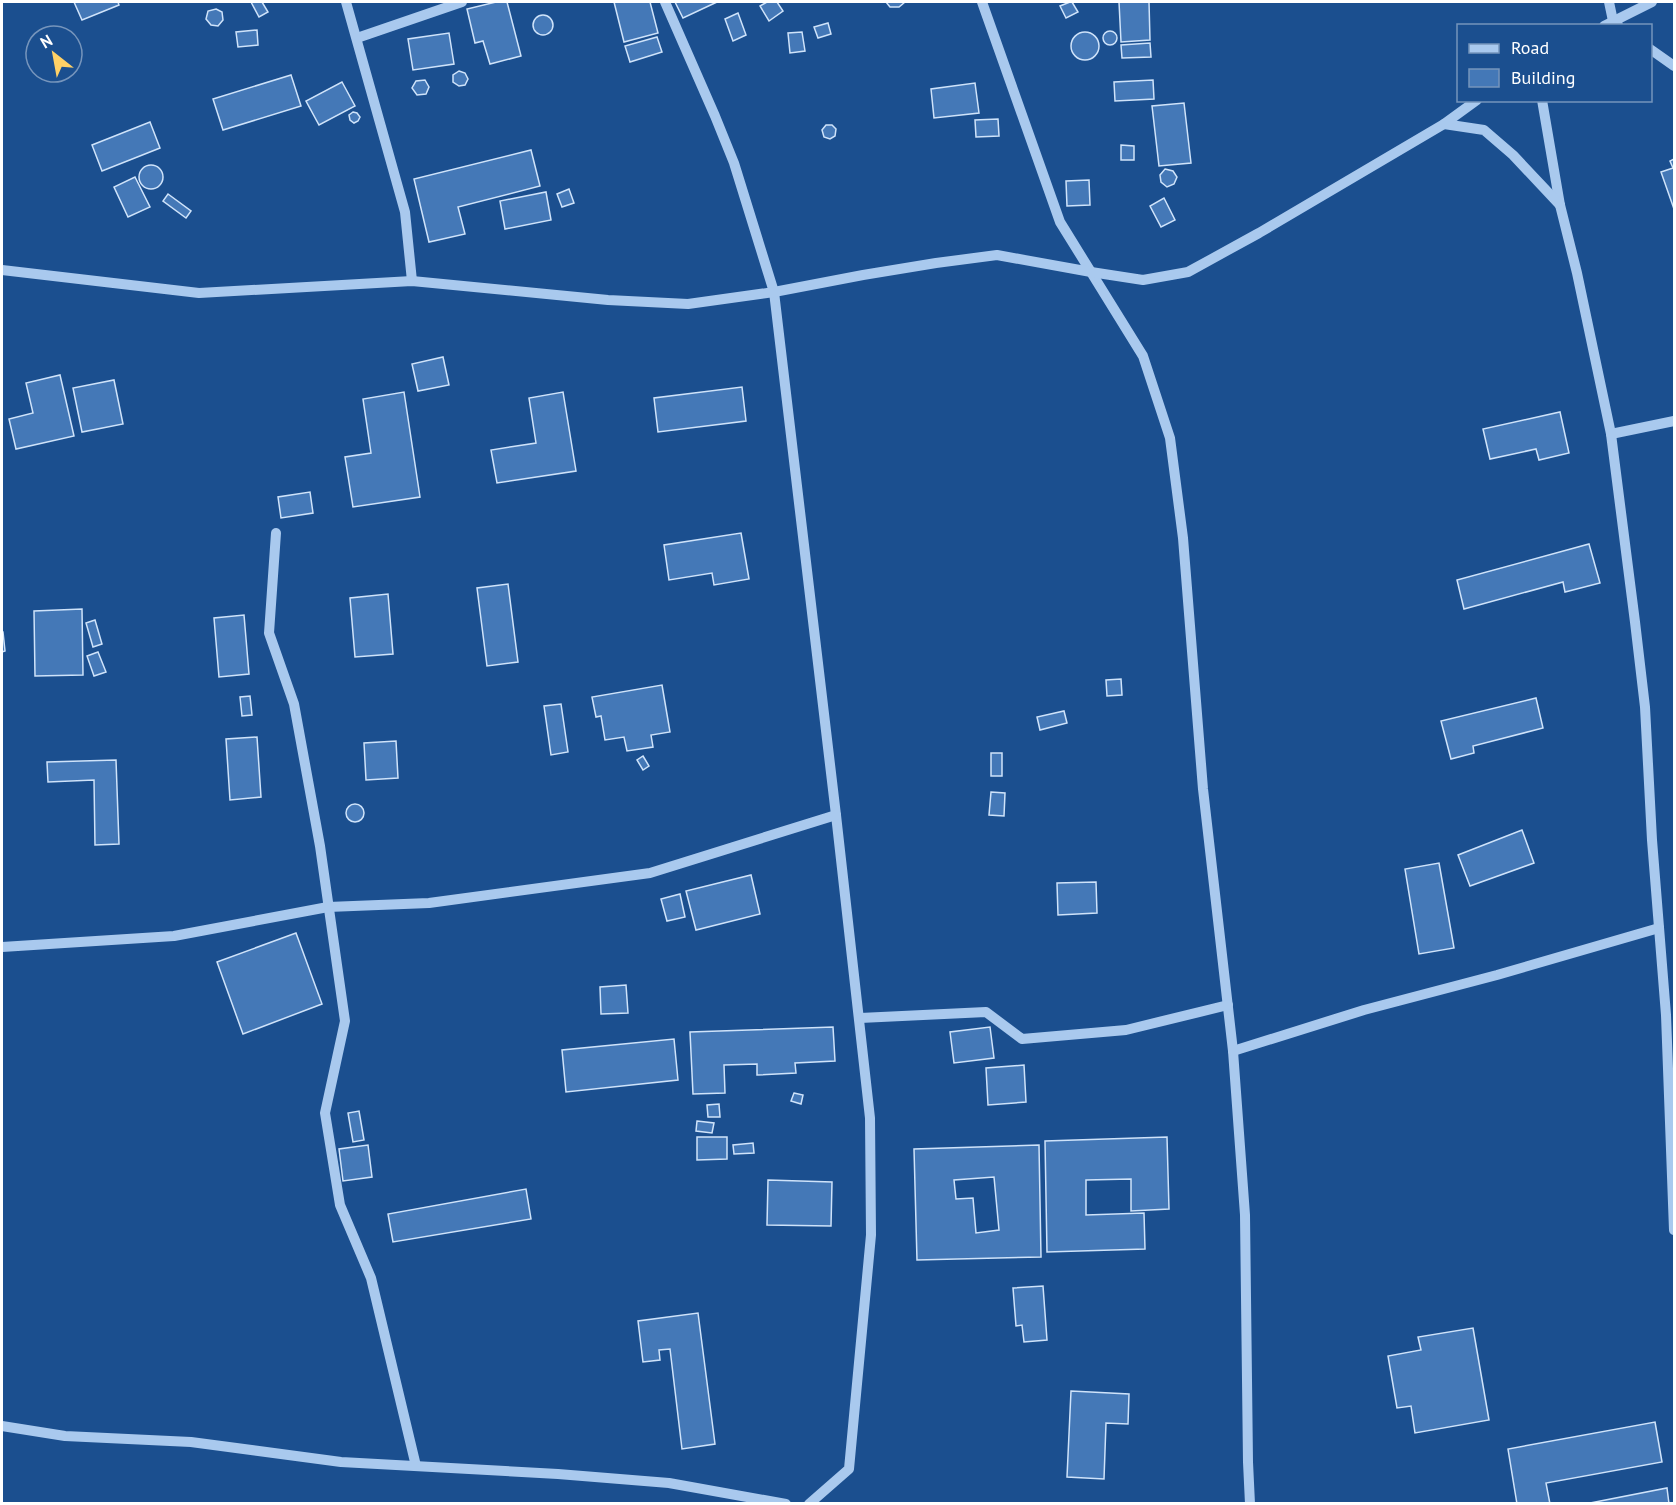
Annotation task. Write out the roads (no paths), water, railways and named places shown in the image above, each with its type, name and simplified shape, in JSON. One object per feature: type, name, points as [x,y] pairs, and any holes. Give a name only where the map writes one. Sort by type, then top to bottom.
[{"type":"street","points":[[346,2],[405,212],[412,281]]},
{"type":"street","points":[[357,38],[462,2]]},
{"type":"street","points":[[665,2],[734,163],[774,292],[870,1118],[871,1235],[849,1469],[809,1503]]},
{"type":"street","points":[[982,2],[1060,222],[1143,356],[1170,438],[1183,538],[1203,789],[1233,1051],[1245,1215],[1250,1503]]},
{"type":"street","points":[[1609,2],[1612,24],[1652,2]]},
{"type":"street","points":[[1652,50],[1674,66]]},
{"type":"street","points":[[2,270],[199,293],[412,281],[608,300],[688,304],[774,292],[863,274],[997,255],[1143,280],[1188,272],[1444,124],[1474,102]]},
{"type":"street","points":[[1542,102],[1560,206],[1577,273],[1611,434],[1645,707],[1652,840],[1666,1015],[1674,1230]]},
{"type":"street","points":[[1444,124],[1484,130],[1560,206]]},
{"type":"street","points":[[1611,434],[1674,421]]},
{"type":"street","points":[[276,533],[269,633],[294,704],[320,846],[345,1021],[325,1113],[340,1205],[371,1278],[416,1466]]},
{"type":"street","points":[[2,946],[174,936],[328,907],[429,903],[650,873],[836,815]]},
{"type":"street","points":[[1233,1051],[1364,1010],[1497,975],[1659,928]]},
{"type":"street","points":[[860,1018],[986,1012],[1022,1039],[1126,1030],[1228,1005]]},
{"type":"street","points":[[2,1426],[65,1436],[191,1442],[341,1462],[558,1474],[669,1484],[786,1503]]}]
